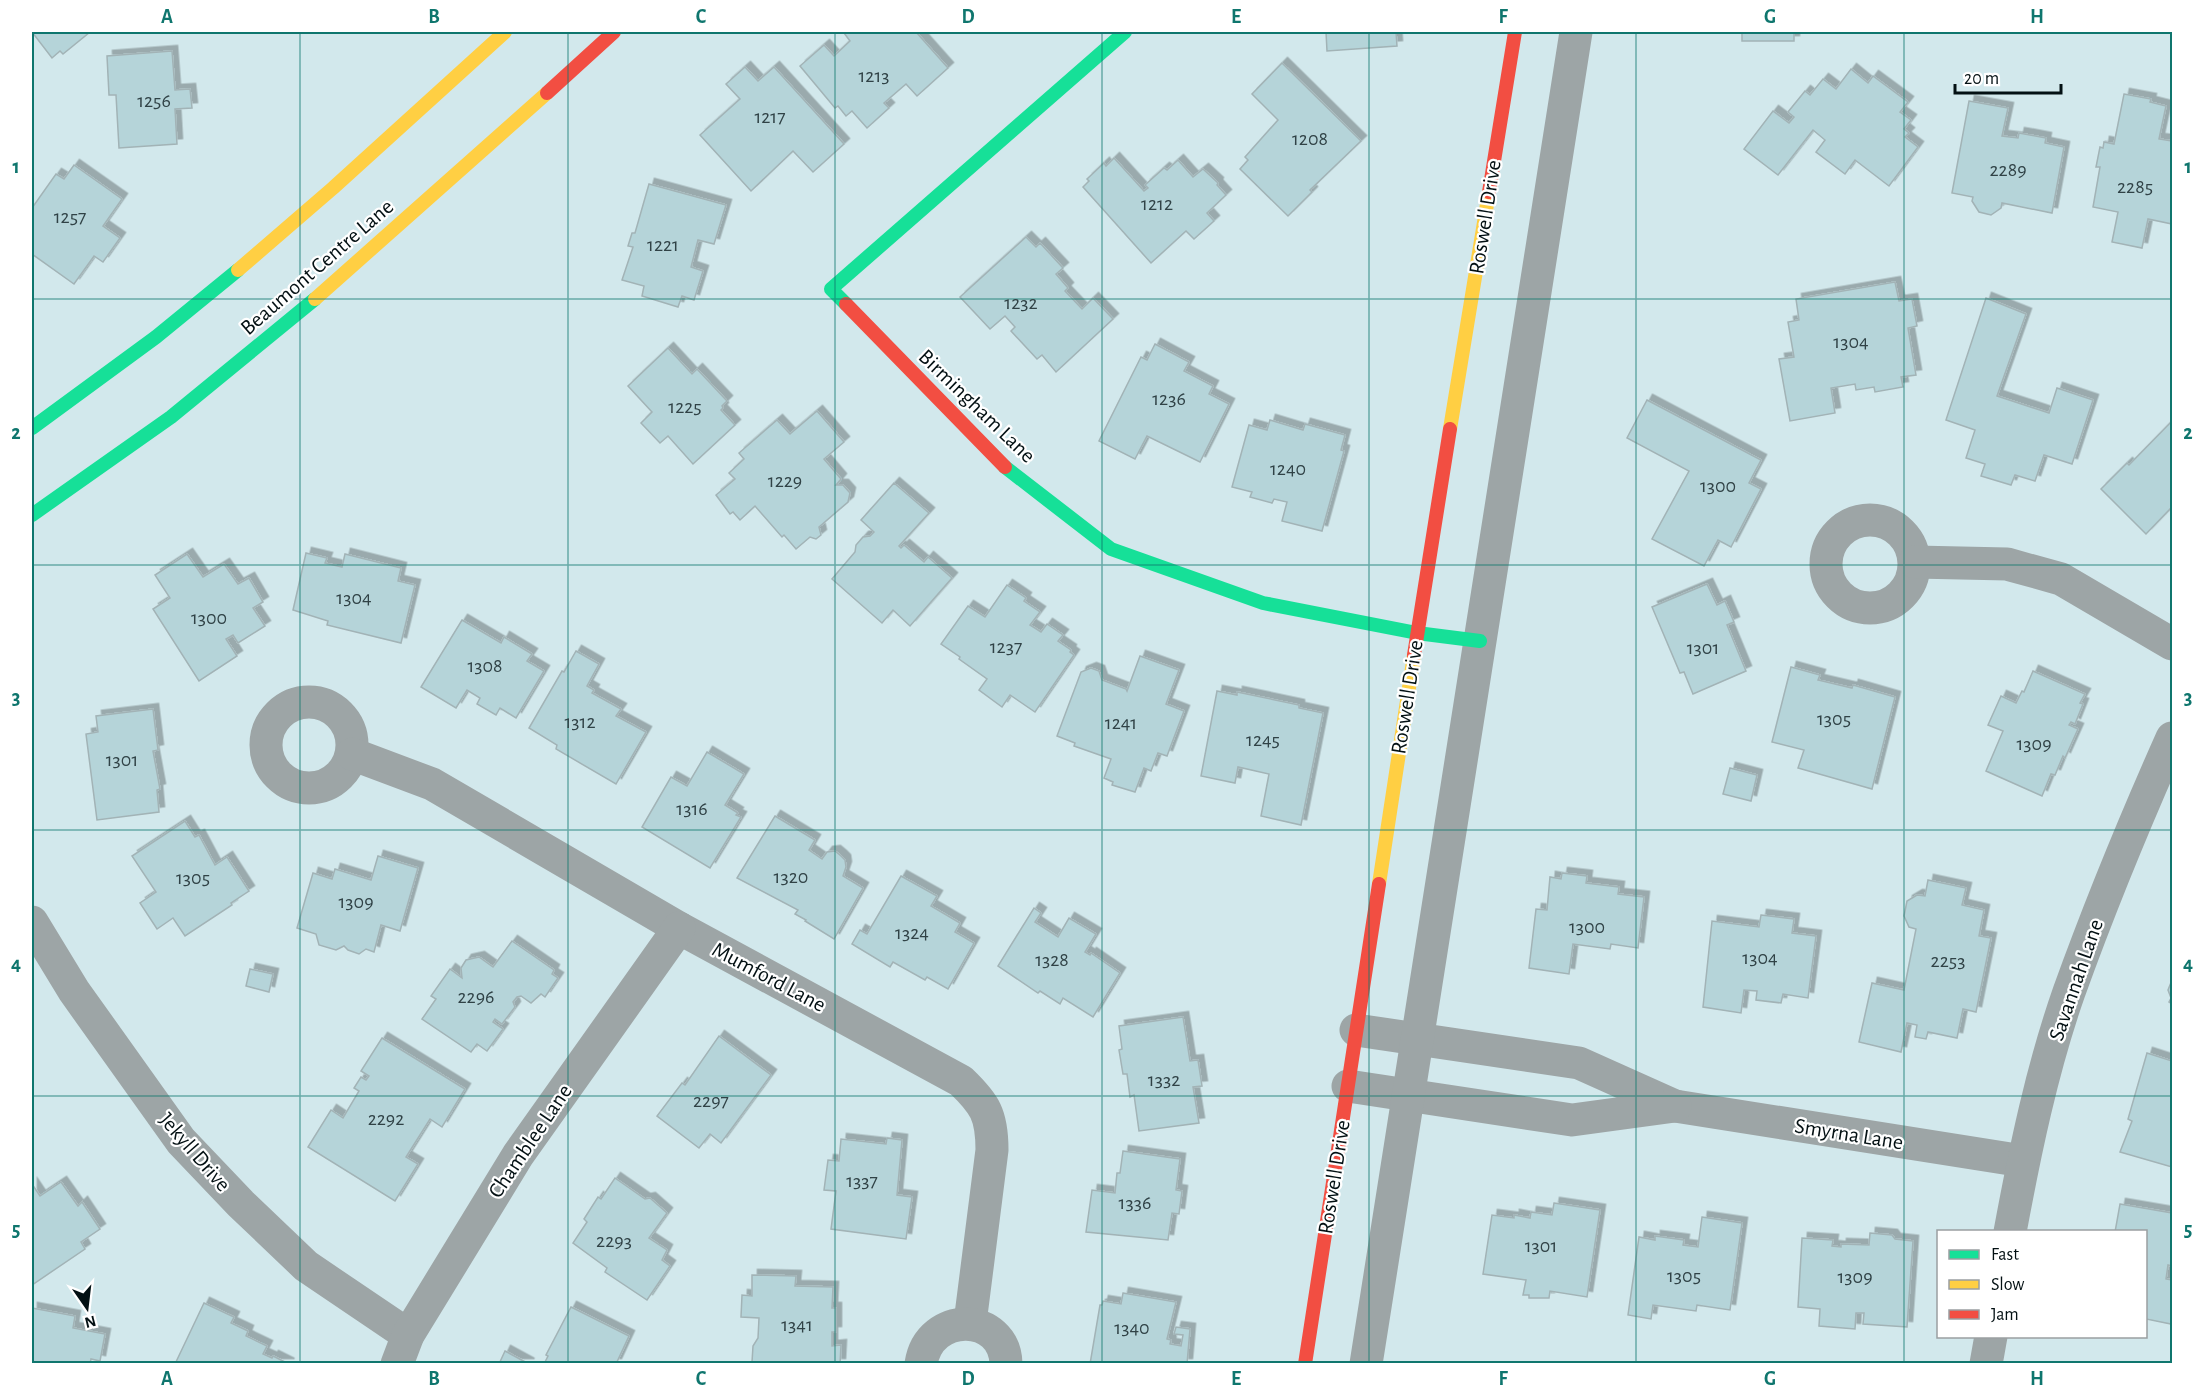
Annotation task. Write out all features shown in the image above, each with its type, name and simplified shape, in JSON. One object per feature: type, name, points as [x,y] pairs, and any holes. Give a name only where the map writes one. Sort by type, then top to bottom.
[{"type":"street","points":[[32,428],[80,395],[208,294],[372,153],[506,32]]},
{"type":"street","name":"Beaumont Centre Lane","points":[[32,515],[109,463],[190,402],[329,287],[614,32]]},
{"type":"street","name":"Birmingham Lane","points":[[1125,32],[831,289],[997,461],[1111,549],[1263,603],[1418,633],[1480,641]]},
{"type":"street","name":"Roswell Drive","points":[[1305,1364],[1418,633],[1515,32]]},
{"type":"street","points":[[1366,1364],[1576,32]]},
{"type":"street","points":[[1915,562],[2007,564],[2061,579],[2172,644]]},
{"type":"street","name":"Savannah Lane","points":[[2010,1230],[2023,1161],[2068,993],[2137,815],[2172,738]]},
{"type":"street","name":"Mumford Lane","points":[[352,754],[432,784],[679,928],[961,1081],[985,1109],[992,1126],[992,1150],[970,1323]]},
{"type":"street","name":"Jekyll Drive","points":[[32,922],[74,991],[181,1141],[241,1204],[306,1266],[402,1349]]},
{"type":"street","name":"Chamblee Lane","points":[[402,1349],[518,1155],[679,928]]},
{"type":"street","name":"Smyrna Lane","points":[[1356,1030],[1579,1063],[1675,1106],[2023,1161]]},
{"type":"street","name":"Smyrna Lane","points":[[1348,1086],[1572,1120],[1675,1106]]},
{"type":"street","points":[[921,1364],[923,1352],[930,1340],[941,1329],[955,1324],[970,1323],[994,1336],[1002,1347],[1006,1364]]},
{"type":"street","points":[[1986,1364],[1991,1338]]},
{"type":"building","points":[[32,32],[90,32],[63,54],[60,51],[52,58]]},
{"type":"building","points":[[916,32],[948,68],[917,96],[906,84],[884,103],[889,108],[867,128],[852,111],[846,116],[838,106],[835,108],[800,66],[824,45],[834,56],[850,41],[844,33]]},
{"type":"building","points":[[1326,32],[1396,32],[1397,46],[1327,51]]},
{"type":"building","points":[[1742,32],[1794,32],[1794,41],[1742,41]]},
{"type":"building","points":[[172,51],[175,90],[190,89],[192,108],[175,109],[177,144],[119,148],[116,95],[109,95],[107,56]]},
{"type":"building","points":[[1282,63],[1361,141],[1310,190],[1312,192],[1288,216],[1240,169],[1248,160],[1245,157],[1278,120],[1252,94]]},
{"type":"building","points":[[745,67],[758,81],[774,67],[844,144],[813,172],[793,151],[751,191],[700,135],[740,99],[726,84]]},
{"type":"building","points":[[1851,69],[1868,83],[1873,76],[1908,102],[1900,112],[1911,120],[1904,129],[1909,133],[1905,137],[1918,147],[1889,186],[1855,160],[1845,174],[1816,152],[1825,140],[1813,130],[1778,175],[1744,149],[1773,111],[1789,123],[1794,117],[1788,112],[1805,91],[1810,95],[1823,79],[1836,89]]},
{"type":"building","points":[[2124,94],[2151,99],[2150,102],[2166,106],[2159,139],[2172,141],[2172,224],[2148,219],[2142,248],[2112,242],[2118,212],[2093,207],[2100,167],[2096,167],[2100,147],[2103,148],[2104,142],[2114,144]]},
{"type":"building","points":[[1969,101],[2008,108],[2002,136],[2018,138],[2019,133],[2046,138],[2045,143],[2064,147],[2052,213],[2002,203],[2001,208],[1991,215],[1979,212],[1972,201],[1973,197],[1952,193]]},
{"type":"building","points":[[1114,158],[1144,191],[1148,188],[1145,185],[1164,168],[1167,170],[1178,160],[1193,177],[1203,169],[1218,183],[1217,185],[1226,195],[1207,213],[1214,221],[1194,239],[1186,231],[1151,263],[1083,187],[1089,181],[1087,179],[1104,163],[1106,166]]},
{"type":"building","points":[[74,165],[122,199],[103,226],[120,238],[103,262],[94,256],[74,284],[32,254],[32,208],[56,174],[64,179]]},
{"type":"building","points":[[649,184],[726,205],[714,244],[698,240],[691,267],[703,271],[694,300],[682,296],[678,307],[642,296],[644,286],[622,280],[633,247],[628,246],[632,233],[635,233]]},
{"type":"building","points":[[1026,237],[1036,247],[1040,243],[1063,268],[1056,274],[1068,288],[1065,291],[1082,309],[1093,298],[1113,319],[1056,372],[1042,355],[1037,359],[1011,331],[1015,327],[1005,316],[990,329],[960,297]]},
{"type":"building","points":[[1895,282],[1899,301],[1912,299],[1917,326],[1908,328],[1916,375],[1901,377],[1903,387],[1875,392],[1874,387],[1856,390],[1855,384],[1831,388],[1835,413],[1790,421],[1779,359],[1794,357],[1788,322],[1799,320],[1796,299]]},
{"type":"building","points":[[1986,298],[2026,314],[1997,396],[2049,413],[2057,388],[2093,400],[2072,464],[2044,455],[2035,481],[2015,475],[2011,485],[1981,476],[1985,464],[1966,458],[1975,430],[1946,420]]},
{"type":"building","points":[[1155,344],[1189,362],[1184,371],[1213,386],[1209,394],[1229,404],[1200,462],[1147,436],[1135,459],[1099,441],[1141,357],[1147,360]]},
{"type":"building","points":[[668,348],[692,374],[697,369],[727,401],[721,410],[735,425],[693,464],[668,436],[660,443],[641,423],[652,412],[628,386]]},
{"type":"building","points":[[1647,400],[1761,460],[1749,483],[1761,489],[1731,547],[1718,540],[1704,566],[1652,539],[1689,471],[1627,438]]},
{"type":"building","points":[[817,411],[844,442],[824,459],[841,479],[836,485],[843,485],[850,493],[848,502],[819,527],[821,535],[816,539],[810,537],[796,549],[784,535],[782,537],[755,506],[740,520],[733,512],[730,514],[716,495],[735,479],[729,473],[744,459],[739,453],[777,420],[790,434]]},
{"type":"building","points":[[1270,420],[1303,430],[1305,424],[1345,435],[1341,450],[1344,451],[1322,531],[1282,521],[1287,502],[1274,499],[1272,503],[1250,497],[1252,492],[1232,487],[1249,425],[1267,430]]},
{"type":"building","points":[[2172,421],[2172,512],[2170,509],[2146,534],[2101,489],[2127,463],[2129,465]]},
{"type":"building","points":[[894,483],[929,513],[899,546],[901,548],[904,545],[924,562],[928,557],[952,578],[910,626],[893,610],[882,623],[832,579],[855,552],[856,545],[863,537],[870,536],[874,532],[861,520]]},
{"type":"building","points":[[306,553],[327,558],[325,563],[342,567],[345,554],[401,568],[398,581],[415,585],[401,643],[327,625],[328,621],[293,610]]},
{"type":"building","points":[[187,554],[203,577],[224,564],[238,584],[249,578],[263,602],[253,608],[265,626],[238,643],[233,635],[226,639],[237,656],[199,681],[153,609],[170,598],[155,575]]},
{"type":"building","points":[[1707,584],[1717,605],[1725,601],[1734,622],[1727,625],[1746,671],[1693,694],[1684,672],[1680,673],[1652,607]]},
{"type":"building","points":[[1007,585],[1026,598],[1024,601],[1040,612],[1030,625],[1041,632],[1047,624],[1063,635],[1058,641],[1074,655],[1035,712],[1010,695],[1002,707],[979,690],[987,679],[941,644],[968,606],[985,617]]},
{"type":"building","points":[[462,620],[501,643],[504,637],[532,654],[527,661],[544,671],[516,718],[500,708],[496,715],[477,704],[480,698],[467,690],[456,708],[421,687]]},
{"type":"building","points":[[576,651],[599,664],[587,686],[594,690],[592,693],[621,709],[616,716],[646,732],[616,784],[556,749],[557,745],[529,728]]},
{"type":"building","points":[[1140,656],[1179,670],[1166,704],[1184,711],[1167,756],[1158,753],[1151,771],[1144,768],[1135,792],[1112,785],[1113,782],[1104,778],[1111,759],[1074,746],[1075,743],[1057,736],[1081,672],[1091,668],[1099,671],[1102,680],[1127,691]]},
{"type":"building","points":[[1791,667],[1820,675],[1818,680],[1852,688],[1853,685],[1895,697],[1872,789],[1798,768],[1804,750],[1772,742]]},
{"type":"building","points":[[2033,671],[2085,694],[2080,703],[2083,704],[2075,724],[2071,722],[2069,725],[2078,729],[2055,775],[2051,774],[2042,796],[1986,771],[2003,731],[1988,725],[2001,696],[2016,703],[2022,691],[2024,692]]},
{"type":"building","points":[[1217,691],[1237,695],[1237,692],[1299,705],[1299,708],[1323,713],[1301,825],[1261,816],[1269,774],[1238,767],[1235,783],[1201,776]]},
{"type":"building","points":[[153,709],[158,750],[153,751],[160,789],[157,790],[159,812],[97,820],[86,734],[98,732],[96,716]]},
{"type":"building","points":[[707,752],[744,774],[725,805],[741,817],[710,868],[642,827],[671,777],[687,786]]},
{"type":"building","points":[[1730,768],[1757,775],[1751,801],[1723,794]]},
{"type":"building","points":[[775,816],[815,840],[809,850],[822,859],[827,852],[835,851],[845,860],[846,867],[843,876],[863,888],[834,939],[795,914],[798,910],[737,878]]},
{"type":"building","points":[[185,821],[195,837],[199,835],[215,865],[227,857],[249,891],[185,936],[173,918],[157,929],[140,903],[156,892],[132,856]]},
{"type":"building","points":[[378,856],[418,868],[400,931],[381,925],[374,952],[366,949],[359,954],[344,946],[336,950],[319,945],[316,934],[297,928],[313,873],[332,879],[335,869],[371,880]]},
{"type":"building","points":[[1562,873],[1587,876],[1586,883],[1619,887],[1618,894],[1644,897],[1638,948],[1611,944],[1610,949],[1573,944],[1569,974],[1529,968],[1536,909],[1547,910],[1550,877],[1561,879]]},
{"type":"building","points":[[901,876],[937,896],[931,906],[960,923],[955,932],[974,943],[948,989],[927,977],[925,980],[893,962],[890,967],[852,944],[860,930],[867,934]]},
{"type":"building","points":[[1928,880],[1966,888],[1962,905],[1984,910],[1979,936],[1991,938],[1976,1012],[1963,1009],[1957,1038],[1928,1032],[1926,1039],[1915,1037],[1917,1025],[1907,1023],[1901,1052],[1859,1042],[1872,983],[1904,990],[1916,929],[1909,927],[1904,916],[1907,901],[1917,895],[1925,896]]},
{"type":"building","points":[[1034,908],[1041,913],[1035,922],[1058,937],[1069,918],[1096,934],[1085,952],[1090,955],[1091,953],[1120,973],[1093,1017],[1063,998],[1060,1004],[1040,991],[1038,993],[998,966]]},
{"type":"building","points":[[1761,915],[1794,919],[1792,933],[1816,936],[1808,998],[1783,994],[1781,1003],[1756,1000],[1757,991],[1744,990],[1741,1013],[1703,1007],[1712,921],[1759,927]]},
{"type":"building","points":[[512,941],[554,970],[552,974],[558,978],[545,997],[541,994],[531,1003],[521,996],[517,997],[513,1002],[515,1007],[502,1024],[495,1019],[493,1022],[503,1029],[487,1051],[477,1044],[471,1052],[422,1019],[436,999],[431,996],[450,969],[462,978],[461,968],[466,960],[479,957],[493,967]]},
{"type":"building","points":[[250,969],[273,974],[269,992],[246,986]]},
{"type":"building","points":[[2172,980],[2172,1004],[2169,1002],[2171,998],[2168,990]]},
{"type":"building","points":[[1183,1017],[1190,1061],[1198,1060],[1202,1086],[1193,1087],[1199,1123],[1139,1131],[1134,1095],[1130,1097],[1127,1074],[1123,1074],[1119,1050],[1122,1049],[1119,1026]]},
{"type":"building","points":[[719,1036],[771,1075],[721,1143],[710,1134],[699,1148],[657,1116],[682,1083],[685,1085]]},
{"type":"building","points":[[382,1038],[465,1089],[442,1127],[430,1119],[406,1157],[418,1164],[395,1201],[308,1147],[331,1110],[343,1118],[359,1091],[354,1088],[361,1077],[366,1080],[369,1076],[361,1071]]},
{"type":"building","points":[[2147,1053],[2172,1061],[2172,1167],[2120,1152],[2132,1121],[2128,1119]]},
{"type":"building","points":[[887,1138],[902,1140],[897,1195],[912,1197],[906,1239],[831,1229],[836,1191],[824,1190],[828,1160],[839,1161],[841,1139],[886,1144]]},
{"type":"building","points":[[1123,1151],[1180,1159],[1176,1190],[1182,1191],[1179,1214],[1172,1213],[1168,1240],[1086,1232],[1092,1190],[1115,1193]]},
{"type":"building","points":[[615,1178],[645,1199],[650,1198],[667,1213],[649,1238],[667,1250],[662,1260],[670,1266],[647,1300],[605,1272],[607,1268],[573,1243],[587,1222],[584,1219],[598,1197],[601,1199]]},
{"type":"building","points":[[61,1182],[78,1206],[82,1202],[100,1229],[81,1242],[85,1249],[32,1285],[32,1184],[40,1196]]},
{"type":"building","points":[[1554,1203],[1600,1210],[1587,1297],[1550,1291],[1549,1298],[1529,1298],[1529,1295],[1523,1295],[1526,1280],[1483,1274],[1492,1215],[1530,1218],[1531,1212],[1552,1215]]},
{"type":"building","points":[[2120,1204],[2172,1213],[2172,1266],[2168,1265],[2166,1279],[2172,1280],[2171,1324],[2147,1319],[2147,1230],[2115,1230]]},
{"type":"building","points":[[1702,1217],[1742,1223],[1730,1310],[1697,1305],[1696,1311],[1653,1305],[1651,1319],[1628,1315],[1639,1237],[1655,1240],[1655,1236],[1684,1240],[1683,1245],[1698,1247]]},
{"type":"building","points":[[1870,1233],[1892,1235],[1895,1239],[1913,1241],[1907,1327],[1863,1324],[1864,1313],[1856,1313],[1855,1329],[1819,1326],[1820,1309],[1798,1307],[1802,1238],[1833,1240],[1832,1246],[1841,1247],[1841,1244],[1869,1245]]},
{"type":"building","points":[[752,1275],[796,1276],[795,1286],[833,1287],[832,1308],[836,1308],[836,1332],[832,1332],[832,1346],[841,1345],[840,1364],[752,1362],[753,1346],[758,1338],[759,1318],[741,1317],[742,1295],[752,1296]]},
{"type":"building","points":[[1123,1293],[1176,1302],[1167,1339],[1171,1340],[1170,1344],[1181,1346],[1183,1335],[1174,1334],[1176,1327],[1190,1329],[1187,1364],[1090,1364],[1100,1305],[1103,1301],[1121,1304]]},
{"type":"building","points":[[204,1303],[234,1317],[231,1323],[248,1331],[246,1336],[267,1346],[263,1354],[289,1364],[175,1364]]},
{"type":"building","points":[[571,1307],[629,1336],[616,1364],[544,1364],[548,1356],[546,1355]]},
{"type":"building","points":[[32,1308],[75,1316],[73,1328],[105,1334],[100,1361],[91,1359],[90,1364],[32,1364]]},
{"type":"building","points":[[505,1351],[529,1364],[499,1364]]},
{"type":"traffic: fast","points":[[846,304],[831,289],[1125,32]]},
{"type":"traffic: fast","points":[[32,428],[156,337],[238,270]]},
{"type":"traffic: fast","points":[[32,515],[171,417],[315,299]]},
{"type":"traffic: fast","points":[[1005,467],[1111,549],[1263,603],[1417,633],[1480,641]]},
{"type":"traffic: slow","points":[[238,270],[333,188],[505,32]]},
{"type":"traffic: slow","points":[[315,299],[547,93]]},
{"type":"traffic: slow","points":[[1450,429],[1489,192]]},
{"type":"traffic: slow","points":[[1379,884],[1414,655]]},
{"type":"traffic: jam","points":[[547,93],[614,32]]},
{"type":"traffic: jam","points":[[1489,192],[1515,32]]},
{"type":"traffic: jam","points":[[846,304],[1005,467]]},
{"type":"traffic: jam","points":[[1414,655],[1450,429]]},
{"type":"traffic: jam","points":[[1305,1364],[1379,884]]}]
